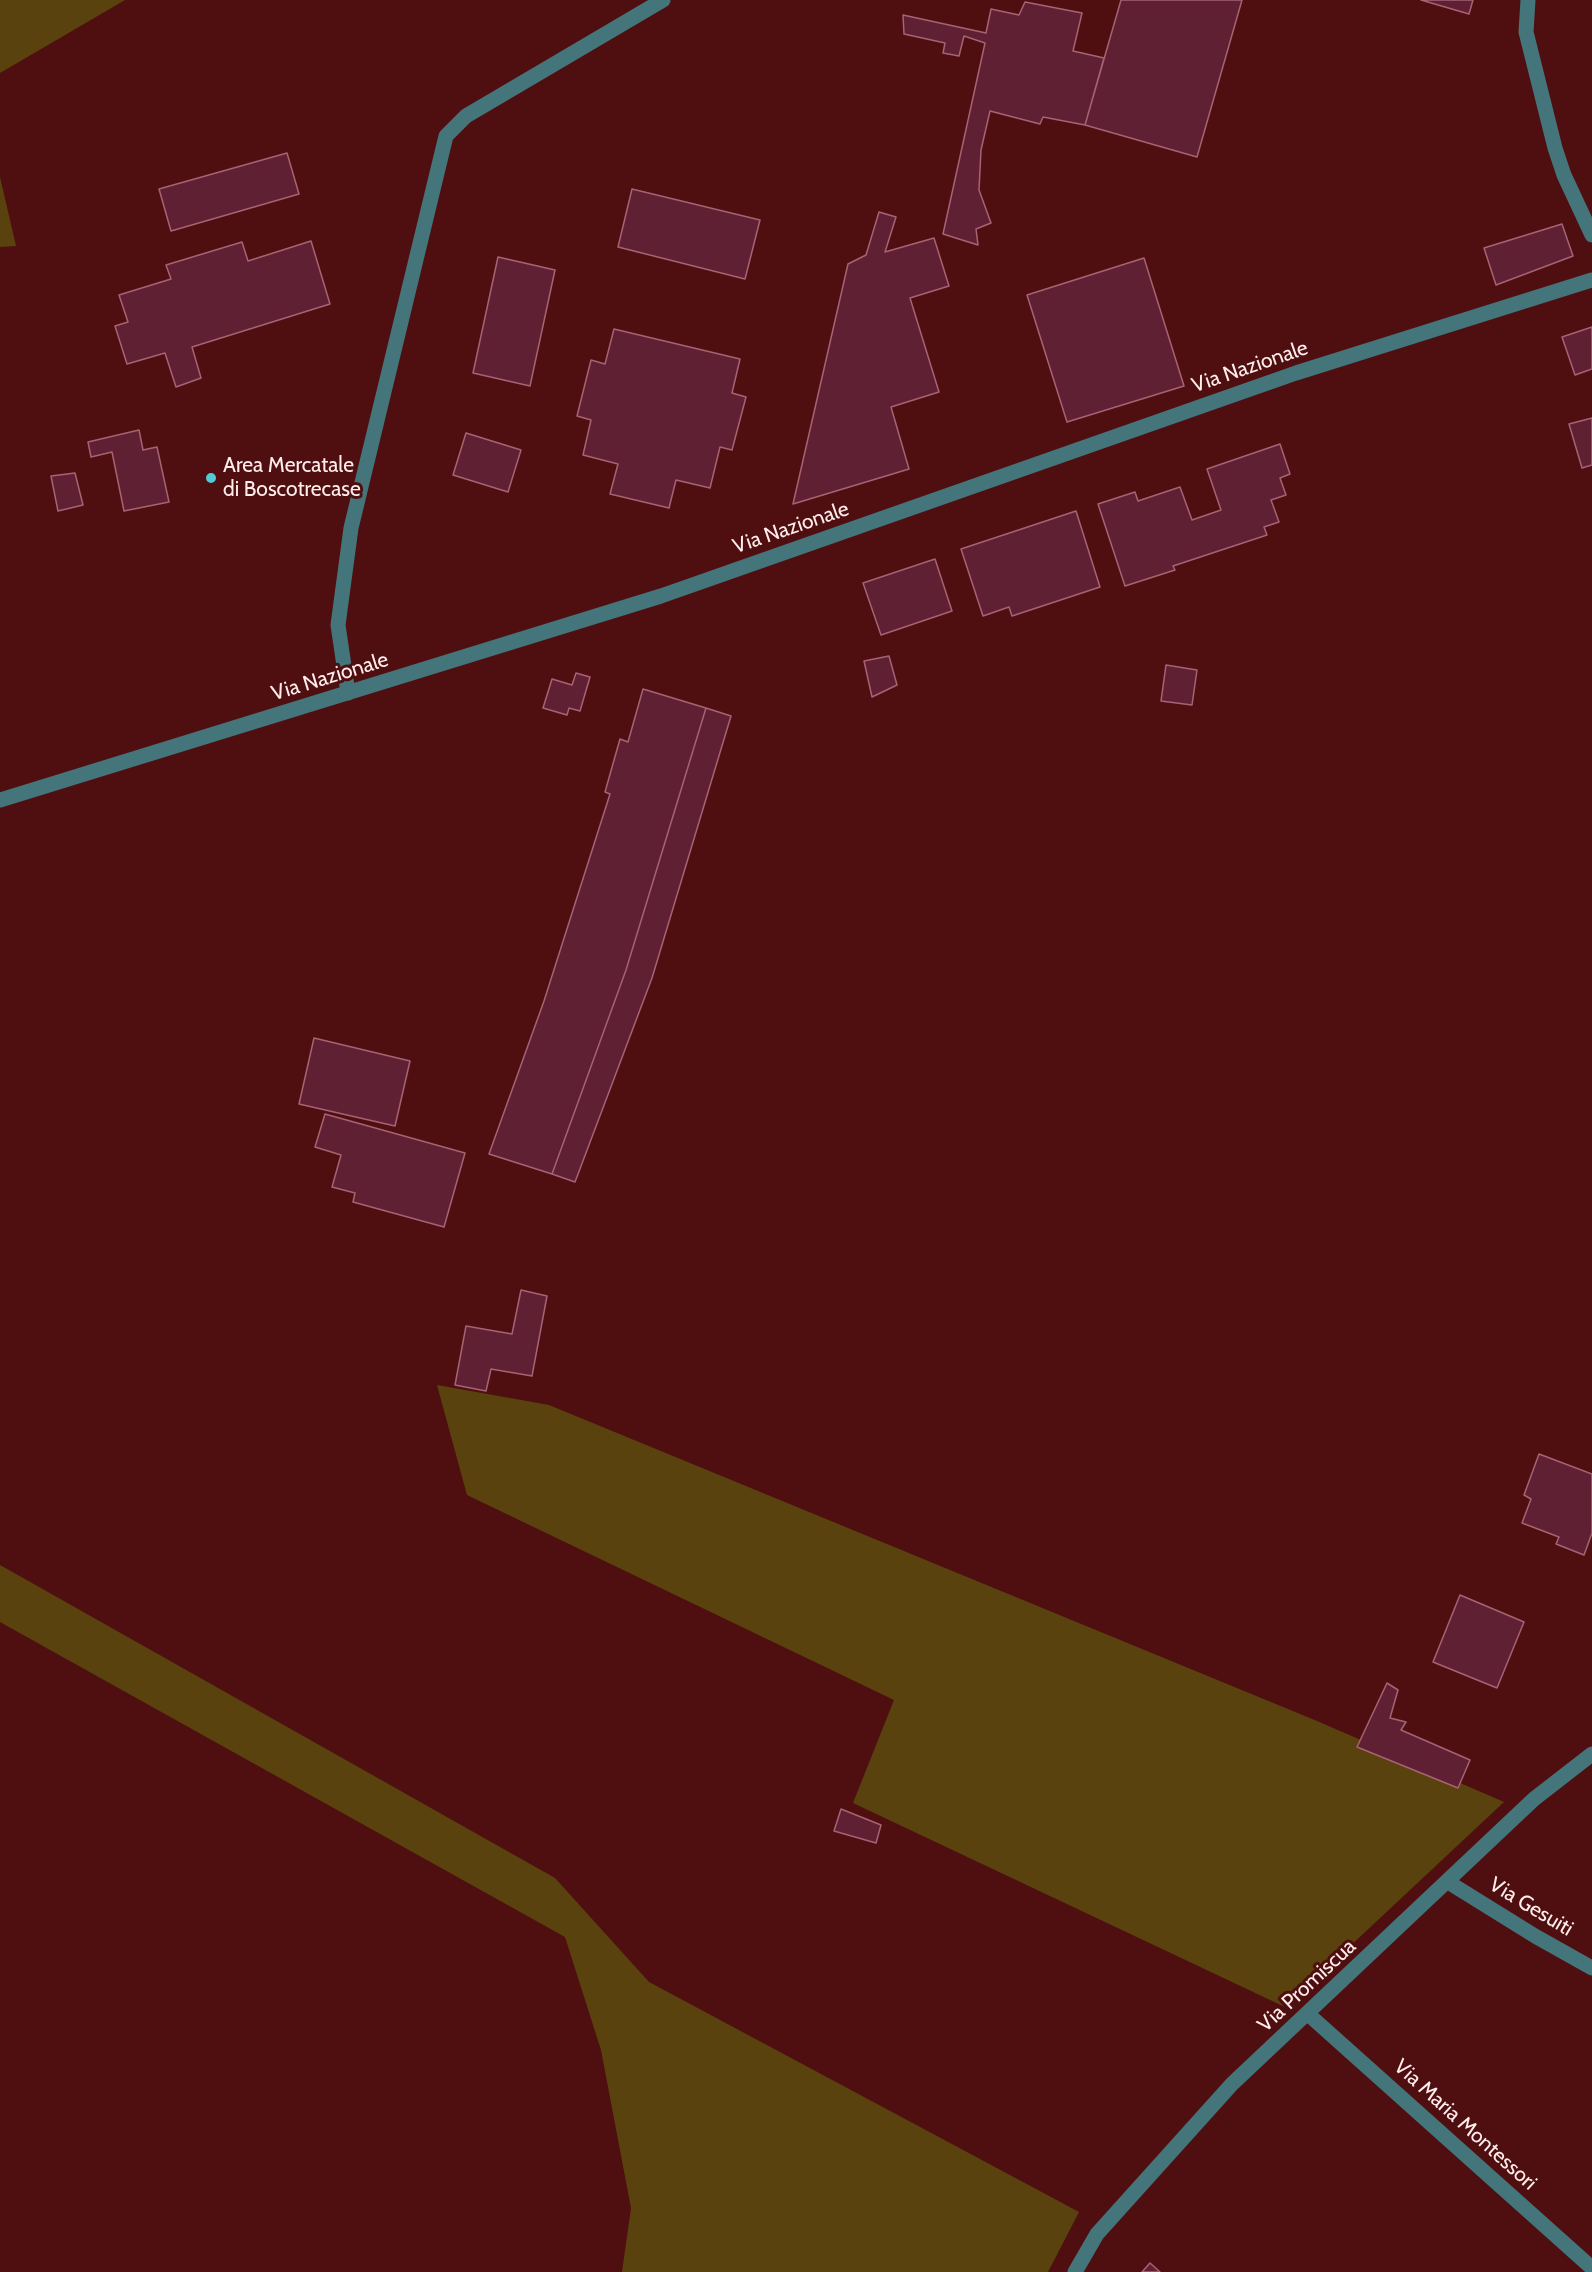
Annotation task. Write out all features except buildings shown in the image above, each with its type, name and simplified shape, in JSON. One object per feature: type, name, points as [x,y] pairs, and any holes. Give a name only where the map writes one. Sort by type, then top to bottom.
[{"type":"street","points":[[348,693],[338,625],[351,528],[446,136],[466,116],[663,0]]},
{"type":"street","points":[[1528,0],[1526,32],[1555,148],[1564,175],[1592,235]]},
{"type":"street","name":"Via Nazionale","points":[[0,801],[662,596],[1296,373],[1592,280]]},
{"type":"street","name":"Via Promiscua","points":[[1075,2272],[1097,2234],[1232,2084],[1534,1799],[1592,1754]]},
{"type":"street","name":"Via Gesuiti","points":[[1448,1882],[1592,1968]]},
{"type":"street","name":"Via Maria Montessori","points":[[1308,2014],[1592,2268]]},
{"type":"shaded area","points":[[0,0],[125,0],[0,73]]},
{"type":"shaded area","points":[[0,177],[16,246],[0,247]]},
{"type":"shaded area","points":[[437,1385],[549,1405],[1317,1721],[1504,1802],[1285,2007],[853,1803],[894,1700],[467,1495]]},
{"type":"shaded area","points":[[0,1565],[555,1878],[649,1982],[1079,2212],[1048,2272],[622,2272],[631,2208],[601,2050],[565,1937],[0,1622]]},
{"type":"place","name":"Area Mercatale di Boscotrecase","points":[[211,478]]}]
